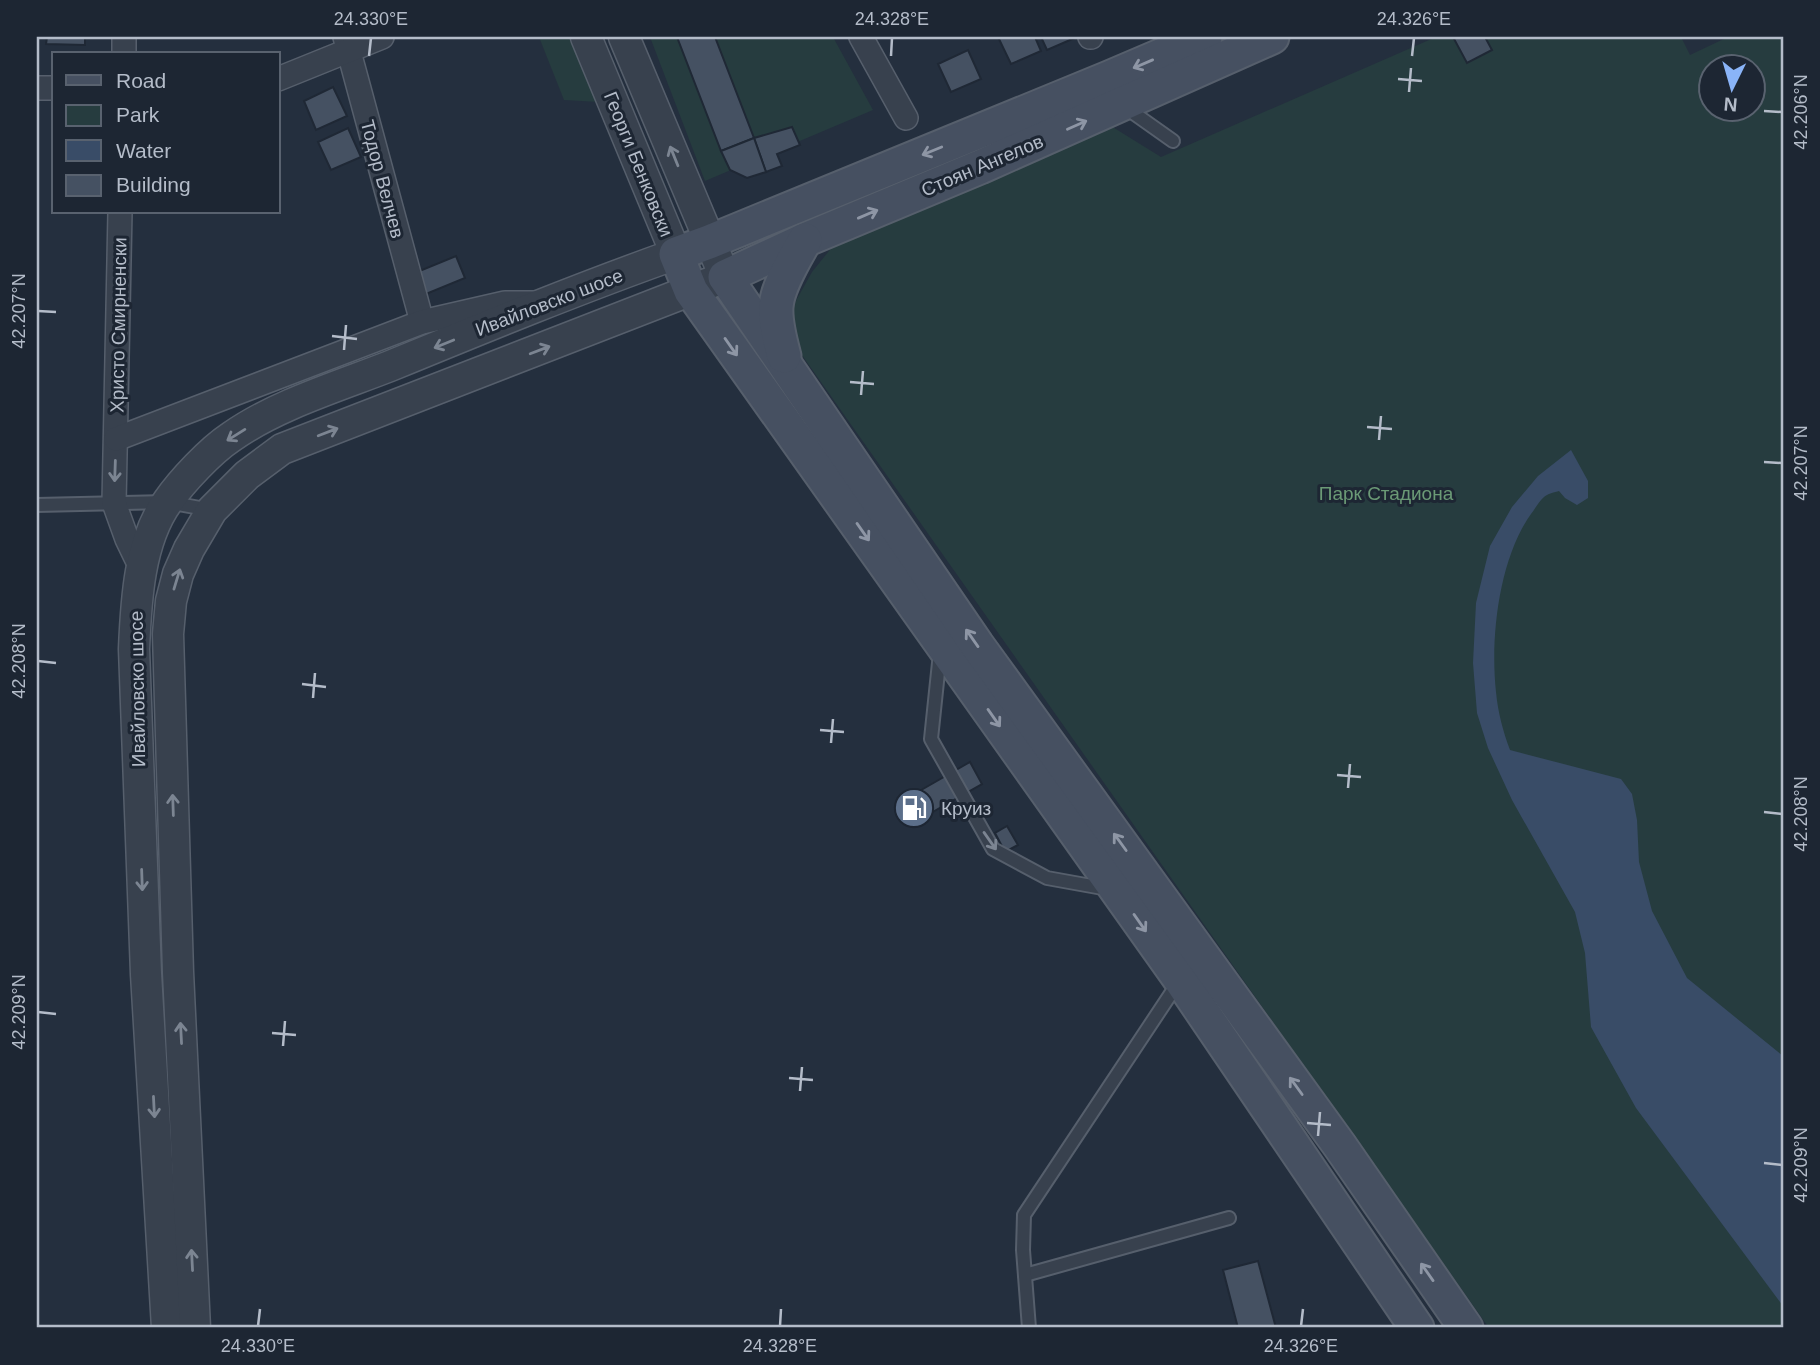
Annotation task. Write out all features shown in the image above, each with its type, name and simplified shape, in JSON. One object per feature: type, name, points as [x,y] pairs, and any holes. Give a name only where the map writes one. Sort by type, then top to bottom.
[{"type":"main road","name":"Стоян Ангелов","points":[[676,254],[1205,37]]},
{"type":"main road","name":"Стоян Ангелов","points":[[725,277],[804,240],[980,167],[1272,37]]},
{"type":"main road","points":[[788,371],[779,336],[776,305],[785,277],[804,240]]},
{"type":"main road","name":"Георги Бенковски","points":[[676,254],[691,291],[1180,979],[1417,1328]]},
{"type":"main road","points":[[725,277],[977,645],[1340,1146],[1466,1328]]},
{"type":"street","points":[[280,78],[346,44],[382,37]]},
{"type":"street","name":"Георги Бенковски","points":[[586,37],[676,254]]},
{"type":"street","name":"Георги Бенковски","points":[[624,37],[725,277]]},
{"type":"street","points":[[861,37],[906,118]]},
{"type":"street","name":"Тодор Велчев","points":[[346,44],[422,322]]},
{"type":"street","name":"Христо Смирненски","points":[[114,503],[120,214]]},
{"type":"street","name":"Ивайловско шосе","points":[[195,1328],[134,649],[135,608],[141,568],[152,532],[167,502],[200,465],[231,437],[278,411],[544,303],[676,254]]},
{"type":"street","name":"Стоян Ангелов","points":[[691,291],[725,277]]},
{"type":"street","name":"Ивайловско шосе","points":[[167,1328],[162,973],[168,634],[171,601],[178,574],[189,549],[212,510],[247,475],[282,450],[691,291]]},
{"type":"street","points":[[116,439],[422,322],[505,303],[544,303]]},
{"type":"street","points":[[114,503],[141,568]]},
{"type":"lane","points":[[1122,105],[1173,141]]},
{"type":"lane","points":[[37,505],[167,502],[212,510]]},
{"type":"lane","points":[[941,643],[931,739],[993,849],[1048,878],[1118,891]]},
{"type":"lane","points":[[1029,1328],[1024,1275],[1024,1215],[1180,979]]},
{"type":"lane","points":[[1024,1275],[1229,1218]]},
{"type":"green space","points":[[539,37],[572,37],[599,102],[564,100]]},
{"type":"green space","points":[[650,37],[833,37],[873,110],[705,181]]},
{"type":"green space","name":"Парк Стадиона","points":[[1436,37],[1681,37],[1690,55],[1728,37],[1783,37],[1783,1328],[1489,1328],[792,341],[793,306],[812,272],[837,241],[1111,126],[1161,157]]},
{"type":"water","points":[[1571,450],[1588,481],[1588,498],[1577,505],[1559,491],[1542,499],[1520,532],[1504,576],[1494,648],[1494,671],[1501,722],[1510,750],[1621,779],[1632,794],[1637,820],[1639,862],[1652,911],[1687,978],[1783,1056],[1783,1306],[1636,1108],[1591,1027],[1585,953],[1575,912],[1512,800],[1488,748],[1477,713],[1473,663],[1476,603],[1490,546],[1512,507],[1538,476]]},
{"type":"building","points":[[47,37],[85,37],[85,45],[46,44]]},
{"type":"building","points":[[677,37],[715,37],[754,138],[721,151]]},
{"type":"building","points":[[998,37],[1035,37],[1041,51],[1011,64]]},
{"type":"building","points":[[1041,37],[1077,37],[1047,50]]},
{"type":"building","points":[[1453,37],[1485,37],[1492,50],[1467,63]]},
{"type":"building","points":[[968,50],[981,79],[951,92],[938,64]]},
{"type":"building","points":[[333,87],[347,116],[316,130],[304,101]]},
{"type":"building","points":[[792,127],[800,145],[777,154],[782,166],[766,172],[754,138]]},
{"type":"building","points":[[348,128],[361,157],[331,170],[318,142]]},
{"type":"building","points":[[754,138],[766,172],[747,178],[730,170],[721,151]]},
{"type":"building","points":[[456,256],[465,278],[426,294],[417,272]]},
{"type":"building","points":[[970,762],[982,784],[922,818],[909,797]]},
{"type":"building","points":[[913,790],[930,817],[915,826],[898,798]]},
{"type":"building","points":[[1007,826],[1018,845],[1005,852],[995,833]]},
{"type":"building","points":[[1258,1261],[1276,1328],[1238,1328],[1223,1270]]},
{"type":"place","name":"Круиз","points":[[914,808]]}]
